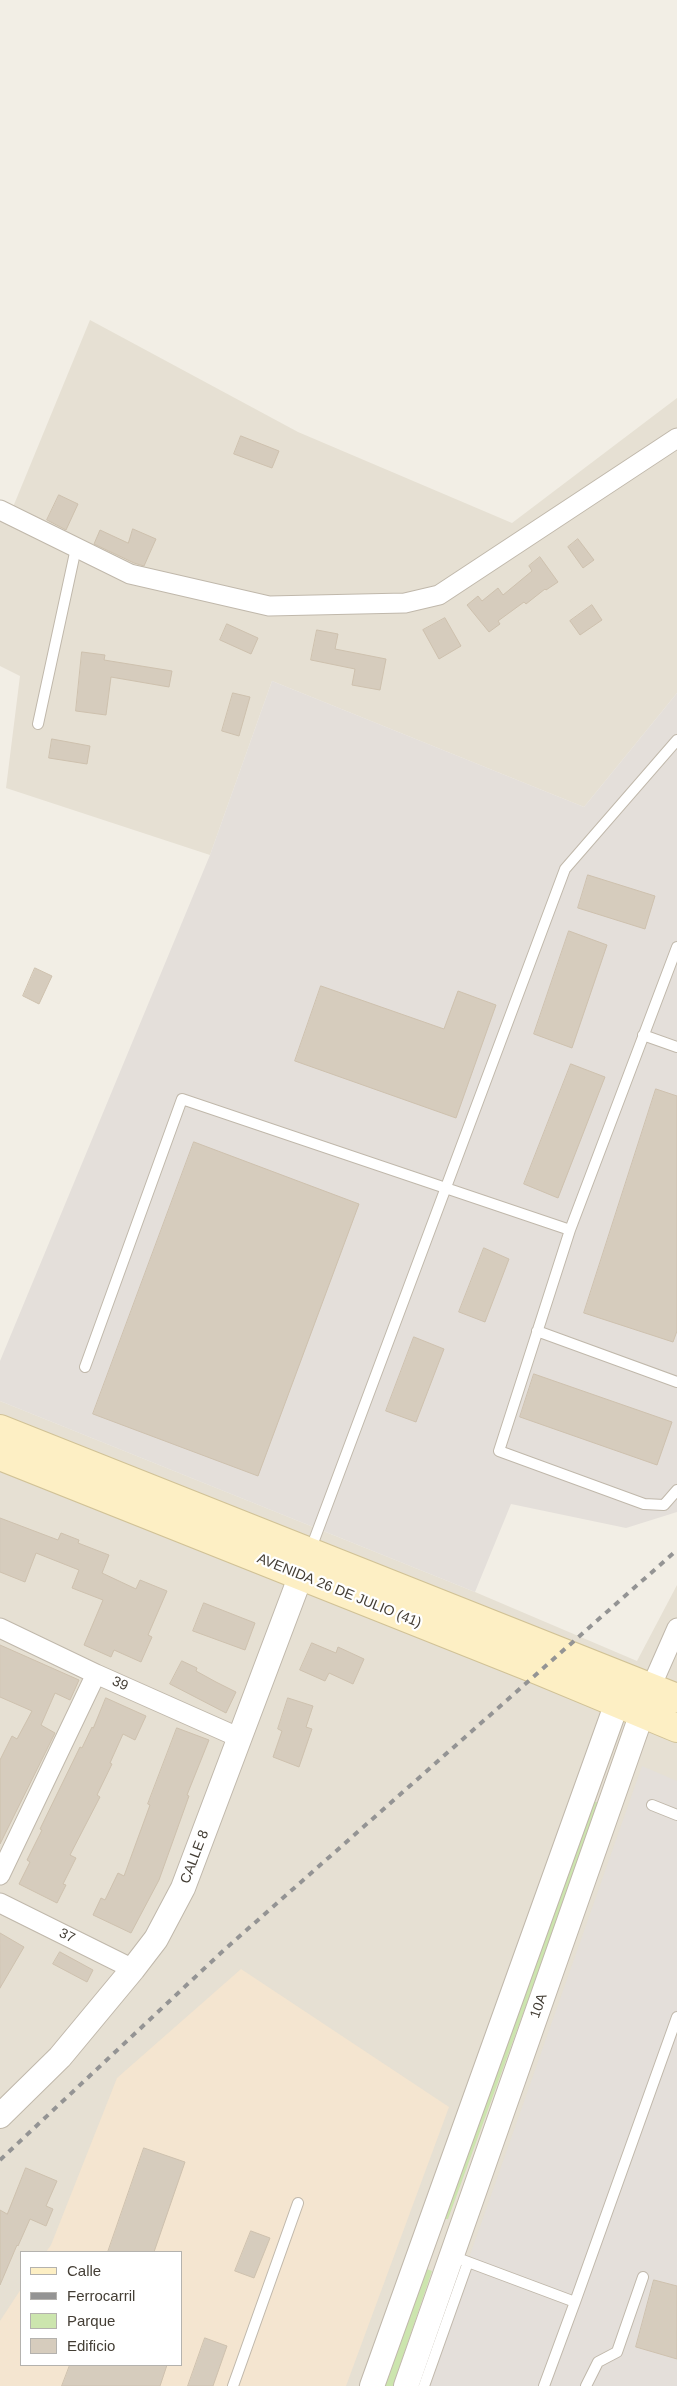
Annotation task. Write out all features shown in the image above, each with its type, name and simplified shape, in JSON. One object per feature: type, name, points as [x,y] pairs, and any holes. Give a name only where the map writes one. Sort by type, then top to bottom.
[{"type":"main road","name":"AVENIDA 26 DE JULIO (41)","points":[[0,1429],[305,1563],[629,1709],[677,1728]]},
{"type":"main road","name":"AVENIDA 26 DE JULIO (41)","points":[[0,1456],[626,1677],[677,1698]]},
{"type":"street","points":[[0,510],[130,574],[269,606],[405,604],[439,595],[677,438]]},
{"type":"street","name":"CALLE 8","points":[[0,2116],[60,2057],[156,1939],[182,1888],[305,1563]]},
{"type":"street","name":"39","points":[[0,1628],[96,1674],[240,1738]]},
{"type":"street","name":"10A","points":[[372,2386],[422,2246],[629,1709],[651,1687],[677,1628]]},
{"type":"street","points":[[0,1875],[96,1674]]},
{"type":"street","name":"10A","points":[[406,2386],[460,2259],[629,1709],[626,1677]]},
{"type":"street","name":"37","points":[[0,1903],[133,1969]]},
{"type":"street","points":[[422,2246],[460,2259]]},
{"type":"lane","points":[[38,724],[76,548]]},
{"type":"lane","points":[[305,1563],[565,869],[677,740]]},
{"type":"lane","points":[[677,947],[570,1230],[499,1451],[644,1504],[664,1505],[677,1490]]},
{"type":"lane","points":[[643,1035],[677,1047]]},
{"type":"lane","points":[[84,1367],[182,1099],[570,1230]]},
{"type":"lane","points":[[538,1331],[677,1382]]},
{"type":"lane","points":[[652,1805],[677,1815]]},
{"type":"lane","points":[[544,2386],[677,2017]]},
{"type":"lane","points":[[233,2386],[298,2203]]},
{"type":"lane","points":[[424,2386],[460,2259],[575,2302]]},
{"type":"lane","points":[[586,2386],[598,2362],[617,2352],[644,2277]]},
{"type":"shaded area","points":[[90,320],[298,432],[512,523],[677,398],[677,693],[584,807],[272,681],[210,855],[6,788],[20,676],[0,666],[0,501],[13,507]]},
{"type":"shaded area","points":[[272,681],[584,807],[677,693],[677,1512],[626,1528],[511,1504],[475,1592],[0,1401],[0,1361],[210,855]]},
{"type":"shaded area","points":[[0,1401],[475,1592],[637,1661],[677,1585],[677,2386],[0,2386]]},
{"type":"shaded area","points":[[642,1766],[677,1781],[677,2386],[424,2386]]},
{"type":"shaded area","points":[[241,1969],[449,2107],[346,2386],[0,2386],[0,2321],[20,2291],[20,2366],[182,2366],[182,2251],[47,2251],[51,2245],[117,2078]]},
{"type":"green space","points":[[592,1801],[600,1803],[448,2219],[443,2219]]},
{"type":"green space","points":[[424,2268],[432,2271],[393,2386],[383,2386]]},
{"type":"building","points":[[241,436],[279,451],[272,468],[234,454]]},
{"type":"building","points":[[59,495],[78,504],[66,530],[47,520]]},
{"type":"building","points":[[133,529],[156,539],[144,566],[94,544],[100,530],[128,543]]},
{"type":"building","points":[[578,539],[594,560],[583,568],[568,547]]},
{"type":"building","points":[[540,557],[558,582],[545,589],[526,604],[524,602],[498,621],[500,624],[489,632],[467,605],[478,596],[482,601],[498,588],[503,595],[532,571],[529,566]]},
{"type":"building","points":[[592,605],[602,620],[580,635],[570,621]]},
{"type":"building","points":[[445,618],[461,646],[439,659],[423,630]]},
{"type":"building","points":[[227,624],[258,638],[251,654],[220,640]]},
{"type":"building","points":[[317,630],[338,634],[335,649],[386,659],[380,690],[352,685],[355,669],[311,660]]},
{"type":"building","points":[[82,652],[105,655],[104,660],[172,671],[169,687],[111,677],[106,715],[76,711]]},
{"type":"building","points":[[233,693],[250,697],[239,736],[222,731]]},
{"type":"building","points":[[52,739],[90,746],[87,764],[49,758]]},
{"type":"building","points":[[588,875],[655,896],[645,929],[578,908]]},
{"type":"building","points":[[569,931],[607,945],[572,1048],[534,1034]]},
{"type":"building","points":[[35,968],[52,976],[39,1004],[23,996]]},
{"type":"building","points":[[321,986],[444,1029],[458,991],[496,1005],[456,1118],[295,1061]]},
{"type":"building","points":[[571,1064],[605,1077],[558,1198],[524,1184]]},
{"type":"building","points":[[656,1089],[677,1096],[677,1331],[673,1342],[584,1313]]},
{"type":"building","points":[[194,1142],[359,1204],[258,1476],[93,1414]]},
{"type":"building","points":[[484,1248],[509,1259],[485,1322],[459,1312]]},
{"type":"building","points":[[414,1337],[444,1349],[416,1422],[386,1411]]},
{"type":"building","points":[[534,1374],[672,1422],[657,1465],[520,1417]]},
{"type":"building","points":[[0,1518],[58,1540],[61,1533],[79,1540],[78,1543],[109,1555],[102,1573],[136,1589],[140,1580],[167,1591],[148,1635],[152,1637],[141,1662],[114,1650],[111,1657],[84,1645],[103,1600],[72,1588],[79,1570],[36,1553],[25,1582],[0,1572]]},
{"type":"building","points":[[204,1603],[255,1623],[245,1650],[193,1631]]},
{"type":"building","points":[[312,1643],[336,1653],[338,1647],[364,1659],[353,1684],[329,1673],[325,1681],[300,1670]]},
{"type":"building","points":[[0,1645],[79,1680],[70,1700],[55,1693],[41,1725],[55,1733],[0,1844],[0,1760],[12,1736],[17,1739],[32,1711],[0,1697]]},
{"type":"building","points":[[182,1661],[197,1668],[196,1671],[236,1692],[226,1713],[170,1684]]},
{"type":"building","points":[[106,1698],[146,1716],[135,1740],[123,1734],[110,1763],[112,1764],[97,1795],[100,1797],[70,1855],[76,1858],[63,1884],[66,1885],[57,1903],[19,1884],[30,1862],[27,1860],[42,1830],[40,1829],[80,1747],[82,1748],[93,1728]]},
{"type":"building","points":[[288,1698],[313,1706],[306,1727],[312,1729],[299,1767],[273,1757],[282,1731],[278,1729]]},
{"type":"building","points":[[177,1728],[209,1740],[187,1795],[189,1796],[159,1880],[131,1933],[93,1915],[101,1898],[105,1900],[118,1873],[124,1876],[150,1805],[148,1804]]},
{"type":"building","points":[[0,1933],[24,1947],[0,1988]]},
{"type":"building","points":[[60,1952],[93,1970],[87,1982],[53,1964]]},
{"type":"building","points":[[144,2148],[185,2162],[154,2251],[108,2251]]},
{"type":"building","points":[[26,2168],[57,2181],[46,2206],[53,2209],[46,2226],[30,2219],[0,2285],[0,2210],[7,2214]]},
{"type":"building","points":[[251,2231],[270,2238],[254,2278],[235,2271]]},
{"type":"building","points":[[654,2280],[677,2286],[677,2359],[636,2347]]},
{"type":"building","points":[[205,2338],[227,2346],[213,2386],[188,2386]]},
{"type":"building","points":[[70,2366],[167,2366],[160,2386],[62,2386]]},
{"type":"railway","points":[[0,2160],[224,1950],[677,1550]]}]
